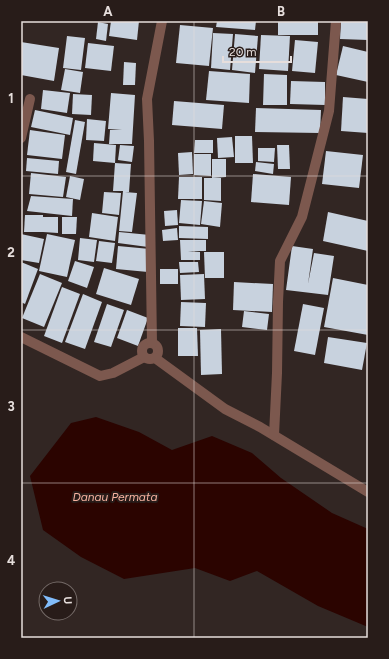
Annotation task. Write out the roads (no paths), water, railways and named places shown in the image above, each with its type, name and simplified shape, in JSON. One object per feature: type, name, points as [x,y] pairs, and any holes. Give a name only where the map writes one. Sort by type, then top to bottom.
[{"type":"street","points":[[152,343],[147,99],[162,21]]},
{"type":"street","points":[[274,435],[280,261],[302,218],[329,111],[336,21]]},
{"type":"street","points":[[21,138],[30,99]]},
{"type":"street","points":[[21,337],[100,376],[113,373],[144,357]]},
{"type":"street","points":[[152,343],[156,345],[158,354],[155,358],[150,360],[144,357],[142,349],[146,344],[152,343]]},
{"type":"street","points":[[155,358],[225,409],[274,435],[368,492]]},
{"type":"water","name":"Danau Permata","points":[[96,417],[139,432],[172,450],[212,436],[252,453],[281,478],[332,513],[368,529],[368,627],[318,606],[257,571],[230,581],[195,568],[124,579],[81,557],[43,530],[30,476],[71,423]]}]
